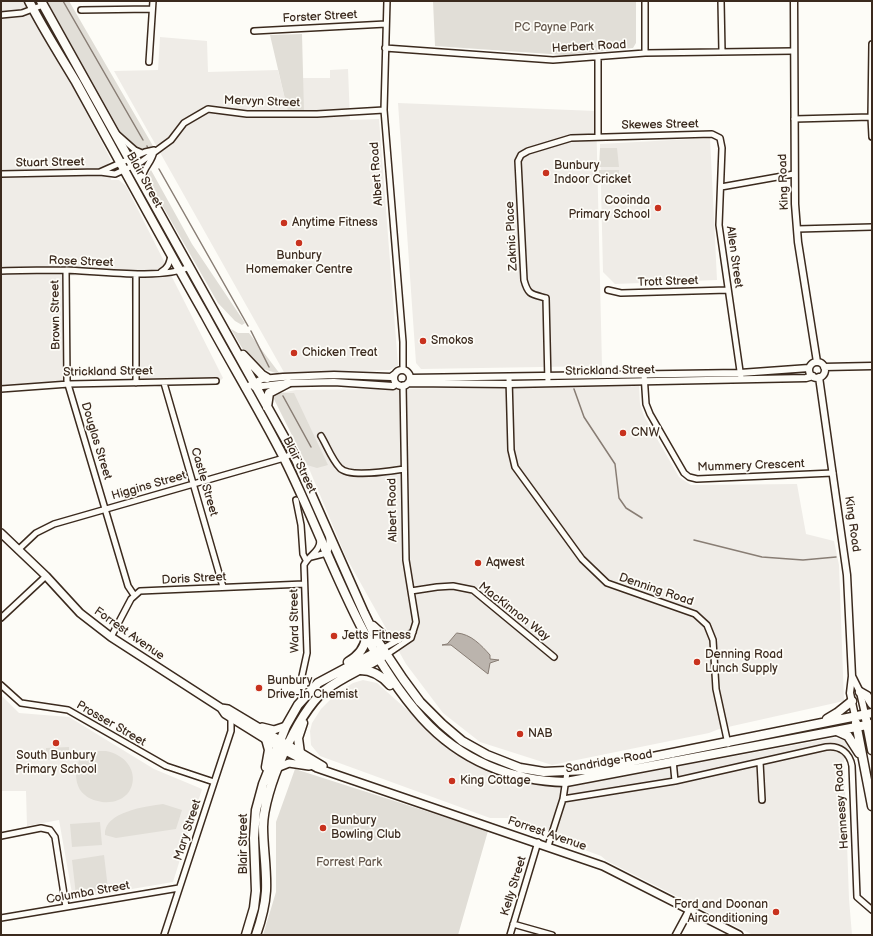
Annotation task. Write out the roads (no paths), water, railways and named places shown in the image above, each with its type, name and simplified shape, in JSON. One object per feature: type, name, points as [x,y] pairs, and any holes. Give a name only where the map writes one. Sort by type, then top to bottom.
[{"type":"main road","name":"Blair Street","points":[[29,1],[123,167],[284,458],[320,539],[376,656]]},
{"type":"main road","name":"Blair Street","points":[[42,3],[293,453],[329,536],[384,652]]},
{"type":"main road","points":[[237,352],[245,356],[258,371],[267,378]]},
{"type":"main road","points":[[267,407],[269,393],[288,382]]},
{"type":"main road","name":"Forrest Avenue","points":[[1,533],[46,576],[80,613],[111,637],[266,739],[300,753],[339,775]]},
{"type":"main road","points":[[368,621],[384,636],[398,640]]},
{"type":"main road","points":[[318,683],[356,657],[365,644],[366,637]]},
{"type":"main road","points":[[376,656],[384,652]]},
{"type":"main road","name":"Sandridge Road","points":[[384,652],[420,702],[442,724],[471,746],[486,755],[520,768],[544,772],[588,770],[869,714]]},
{"type":"main road","name":"Blair Street","points":[[256,935],[264,906],[266,890],[263,844],[264,811],[287,748],[303,714],[314,700],[326,690],[359,670],[376,656]]},
{"type":"main road","name":"Blair Street","points":[[246,935],[254,908],[256,891],[254,838],[256,810],[267,774],[286,726],[298,705],[318,683],[376,656]]},
{"type":"main road","name":"Sandridge Road","points":[[376,656],[394,685],[424,720],[461,752],[492,768],[518,777],[542,782],[566,782],[673,763],[870,724]]},
{"type":"main road","points":[[359,670],[368,670],[385,679],[403,701],[424,720]]},
{"type":"main road","points":[[860,692],[867,696],[872,704]]},
{"type":"main road","points":[[822,723],[837,714],[852,701]]},
{"type":"main road","name":"Forrest Avenue","points":[[221,708],[228,709],[254,725],[279,744]]},
{"type":"main road","points":[[300,753],[298,738],[304,721],[303,714]]},
{"type":"main road","points":[[869,714],[872,750]]},
{"type":"main road","points":[[855,716],[872,806]]},
{"type":"main road","points":[[254,725],[271,730],[286,726]]},
{"type":"main road","points":[[837,731],[848,736],[862,757]]},
{"type":"main road","points":[[266,739],[269,750],[265,765],[267,774]]},
{"type":"main road","name":"Forrest Avenue","points":[[287,748],[317,768],[538,842],[603,866],[739,935]]},
{"type":"main road","points":[[279,767],[289,763],[317,768]]},
{"type":"street","points":[[148,62],[153,1]]},
{"type":"street","name":"Albert Road","points":[[387,1],[384,110],[403,342],[403,370]]},
{"type":"street","points":[[645,1],[645,53]]},
{"type":"street","points":[[721,1],[722,52]]},
{"type":"street","name":"King Road","points":[[794,1],[794,174],[797,229],[817,362]]},
{"type":"street","points":[[1,15],[22,13],[33,9],[42,3]]},
{"type":"street","points":[[81,10],[152,9]]},
{"type":"street","name":"Forster Street","points":[[254,31],[386,24]]},
{"type":"street","points":[[872,44],[870,117],[872,137]]},
{"type":"street","name":"Herbert Road","points":[[385,48],[553,60],[598,58],[645,53],[793,51]]},
{"type":"street","points":[[598,58],[598,136]]},
{"type":"street","name":"Mervyn Street","points":[[132,163],[142,153],[154,150],[172,140],[184,123],[208,110],[247,114],[316,114],[384,110]]},
{"type":"street","points":[[794,119],[870,117]]},
{"type":"street","points":[[114,132],[135,150],[142,153]]},
{"type":"street","name":"Skewes Street","points":[[598,136],[712,134],[720,138]]},
{"type":"street","name":"Zaknic Place","points":[[547,380],[546,298],[532,294],[527,290],[524,280],[518,161],[521,155],[528,151],[571,138],[598,136]]},
{"type":"street","name":"Allen Street","points":[[720,138],[722,148],[719,225],[741,376]]},
{"type":"street","points":[[142,180],[144,170],[153,160],[154,150]]},
{"type":"street","name":"Mervyn Street","points":[[123,167],[148,158],[154,150]]},
{"type":"street","name":"Stuart Street","points":[[1,174],[100,172],[115,174],[123,167]]},
{"type":"street","points":[[721,187],[794,174]]},
{"type":"street","points":[[797,229],[872,227]]},
{"type":"street","points":[[160,272],[166,269],[171,255]]},
{"type":"street","name":"Rose Street","points":[[1,270],[66,270],[136,274],[180,272],[189,267]]},
{"type":"street","name":"Brown Street","points":[[66,270],[67,381],[69,384]]},
{"type":"street","points":[[136,274],[136,383]]},
{"type":"street","name":"Trott Street","points":[[608,290],[621,294],[728,290]]},
{"type":"street","points":[[824,367],[824,373],[816,377],[809,368],[811,364],[817,362],[824,367],[872,366]]},
{"type":"street","name":"Strickland Street","points":[[547,380],[645,382],[741,376],[809,368]]},
{"type":"street","name":"Strickland Street","points":[[255,385],[267,378],[334,375],[391,377],[399,370],[403,370]]},
{"type":"street","points":[[394,374],[394,378],[404,382],[408,373],[403,370]]},
{"type":"street","name":"Strickland Street","points":[[245,388],[255,385],[288,382],[334,382],[393,386],[404,382],[547,380],[644,374],[816,377]]},
{"type":"street","name":"Mummery Crescent","points":[[644,374],[646,404],[650,414],[684,473],[689,477],[697,479],[833,474]]},
{"type":"street","name":"King Road","points":[[816,377],[833,474],[847,575],[852,676],[850,693],[855,716]]},
{"type":"street","name":"Strickland Street","points":[[1,389],[69,384],[216,381]]},
{"type":"street","name":"Denning Road","points":[[509,381],[511,450],[515,467],[582,559],[607,583],[695,614],[707,625],[713,640],[716,689],[730,751]]},
{"type":"street","name":"Castle Street","points":[[164,382],[223,587]]},
{"type":"street","name":"Albert Road","points":[[404,382],[406,560],[416,618],[413,632]]},
{"type":"street","name":"Douglas Street","points":[[69,384],[128,586],[134,595]]},
{"type":"street","points":[[321,436],[339,467],[344,472],[376,472],[404,469]]},
{"type":"street","name":"Higgins Street","points":[[18,550],[44,528],[284,458],[293,453]]},
{"type":"street","name":"Ward Street","points":[[296,500],[301,525],[303,554],[307,561],[304,584],[307,653],[302,676]]},
{"type":"street","points":[[307,561],[327,552],[329,549],[329,536]]},
{"type":"street","points":[[307,561],[315,553],[320,544],[320,539]]},
{"type":"street","points":[[1,618],[46,576]]},
{"type":"street","name":"Doris Street","points":[[134,595],[140,591],[304,584]]},
{"type":"street","name":"MacKinnon Way","points":[[411,591],[443,586],[460,587],[473,590],[554,657]]},
{"type":"street","points":[[111,637],[134,595]]},
{"type":"street","points":[[384,652],[398,640],[413,632]]},
{"type":"street","points":[[384,652],[411,638],[413,632]]},
{"type":"street","name":"King Road","points":[[852,676],[869,714]]},
{"type":"street","name":"Prosser Street","points":[[1,685],[21,703],[68,710],[166,766],[214,782]]},
{"type":"street","name":"Mary Street","points":[[164,935],[231,731],[231,717]]},
{"type":"street","points":[[231,731],[245,726]]},
{"type":"street","name":"Hennessy Road","points":[[563,799],[674,781],[830,746],[840,748],[849,756],[852,766],[857,894],[861,902],[872,910]]},
{"type":"street","points":[[672,753],[674,781]]},
{"type":"street","points":[[760,762],[762,800]]},
{"type":"street","points":[[548,846],[563,799],[567,772]]},
{"type":"street","points":[[1,836],[41,828],[50,830],[55,838],[66,908]]},
{"type":"street","name":"Kelly Street","points":[[510,935],[538,842]]},
{"type":"street","name":"Columba Street","points":[[1,918],[179,888]]},
{"type":"street","points":[[676,935],[690,909]]},
{"type":"street","points":[[513,924],[552,935]]},
{"type":"waterway","points":[[63,1],[143,140]]},
{"type":"waterway","points":[[147,146],[149,150]]},
{"type":"waterway","points":[[159,169],[248,326]]},
{"type":"waterway","points":[[251,331],[269,367]]},
{"type":"waterway","points":[[574,389],[584,417],[615,464],[619,498],[626,508],[642,518]]},
{"type":"waterway","points":[[283,396],[311,447]]},
{"type":"waterway","points":[[694,540],[762,557],[803,560],[836,557]]},
{"type":"place","name":"Bunbury Indoor Cricket","points":[[546,173]]},
{"type":"place","name":"Cooinda Primary School","points":[[658,208]]},
{"type":"place","name":"Anytime Fitness","points":[[284,223]]},
{"type":"place","name":"Bunbury Homemaker Centre","points":[[299,243]]},
{"type":"place","name":"Smokos","points":[[423,341]]},
{"type":"place","name":"Chicken Treat","points":[[294,353]]},
{"type":"place","name":"CNW","points":[[623,433]]},
{"type":"place","name":"Aqwest","points":[[478,563]]},
{"type":"place","name":"Jetts Fitness","points":[[334,636]]},
{"type":"place","name":"Denning Road Lunch Supply","points":[[697,662]]},
{"type":"place","name":"Bunbury Drive-In Chemist","points":[[259,688]]},
{"type":"place","name":"NAB","points":[[520,734]]},
{"type":"place","name":"South Bunbury Primary School","points":[[56,743]]},
{"type":"place","name":"King Cottage","points":[[452,781]]},
{"type":"place","name":"Bunbury Bowling Club","points":[[323,828]]},
{"type":"place","name":"Ford and Doonan Airconditioning","points":[[776,912]]},
{"type":"park label","name":"PC Payne Park","points":[[554,28]]},
{"type":"park label","name":"Forrest Park","points":[[349,863]]}]
